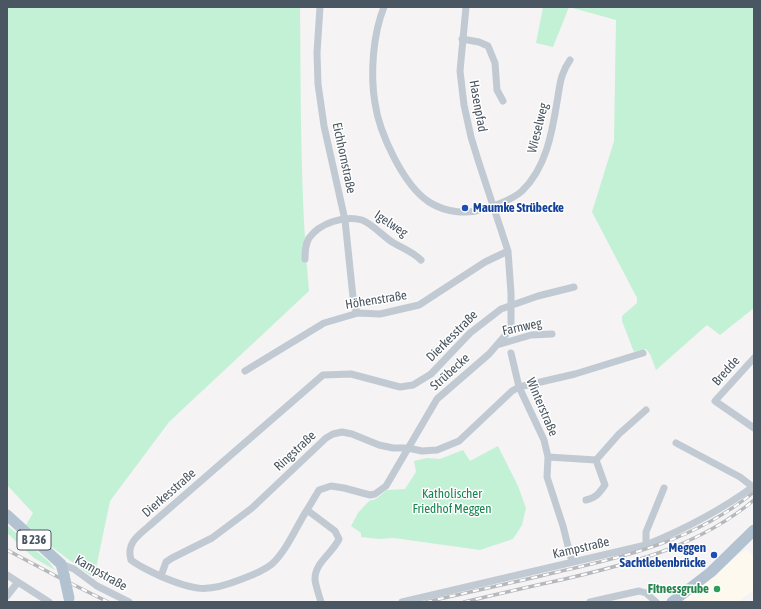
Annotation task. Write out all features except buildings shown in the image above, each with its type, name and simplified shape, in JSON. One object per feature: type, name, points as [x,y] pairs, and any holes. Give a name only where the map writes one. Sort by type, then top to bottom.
[{"type":"main road","name":"B 236","points":[[7,516],[66,569]]},
{"type":"main road","points":[[672,602],[711,572],[754,530]]},
{"type":"main road","points":[[66,569],[69,600]]},
{"type":"street","name":"Eichhornstraße","points":[[320,7],[317,54],[318,84],[324,126],[345,220],[354,307],[358,313]]},
{"type":"street","name":"Wieselweg","points":[[384,7],[381,14],[374,48],[373,82],[376,111],[388,144],[408,181],[428,201],[440,207],[454,211],[476,212],[512,198],[521,191],[534,176],[541,164],[550,136],[562,74],[570,60]]},
{"type":"street","name":"Hasenpfad","points":[[466,7],[460,71],[464,105],[471,137],[493,206]]},
{"type":"street","points":[[462,39],[479,42],[488,46],[495,63],[497,90],[502,101]]},
{"type":"street","name":"Strübecke","points":[[307,510],[319,490],[331,486],[370,495],[375,494],[386,486],[437,399],[489,354],[509,331],[511,326],[511,306],[508,251],[493,206]]},
{"type":"street","name":"Igelweg","points":[[305,259],[306,246],[310,238],[317,230],[325,224],[355,219],[364,221],[392,242],[408,250],[421,260]]},
{"type":"street","name":"Höhenstraße","points":[[245,370],[324,323],[358,313],[380,314],[419,305],[485,262],[508,251]]},
{"type":"street","points":[[511,306],[538,296],[574,287]]},
{"type":"street","name":"Dierkesstraße","points":[[307,510],[283,550],[272,564],[257,574],[223,587],[208,589],[190,588],[139,566],[131,560],[129,548],[133,541],[323,376],[350,374],[400,387],[413,385],[431,374],[453,350],[486,319],[501,308],[511,306]]},
{"type":"street","name":"Farnweg","points":[[497,345],[531,335],[552,334]]},
{"type":"street","name":"Winterstraße","points":[[511,353],[519,387],[544,440],[548,457],[547,476],[563,526],[572,562]]},
{"type":"street","name":"Ringstraße","points":[[161,576],[166,562],[212,538],[252,508],[326,438],[333,434],[342,432],[352,434],[379,445],[393,448],[437,450],[459,441],[506,396],[519,387],[575,374],[643,353]]},
{"type":"street","name":"Bredde","points":[[754,358],[715,401],[754,428]]},
{"type":"street","points":[[596,460],[619,434],[646,410]]},
{"type":"street","points":[[676,443],[740,477],[754,487]]},
{"type":"street","points":[[548,457],[596,460]]},
{"type":"street","points":[[586,500],[592,499],[599,495],[605,485],[596,460]]},
{"type":"street","name":"Kampstraße","points":[[402,602],[646,545],[681,530],[710,515],[754,487]]},
{"type":"street","points":[[646,545],[646,532],[664,488]]},
{"type":"street","points":[[307,510],[335,531],[340,539],[337,545],[318,566],[316,572],[315,582],[321,602]]},
{"type":"street","name":"Kampstraße","points":[[66,569],[129,602]]},
{"type":"street","points":[[7,575],[48,602]]},
{"type":"street","points":[[7,596],[18,582]]},
{"type":"street","points":[[590,602],[639,591],[646,593],[656,602]]},
{"type":"shaded area","points":[[746,549],[754,556],[754,590],[737,602],[682,602]]},
{"type":"green space","points":[[7,7],[300,7],[302,184],[309,291],[169,422],[110,501],[94,578],[57,551],[26,525],[33,513],[7,485]]},
{"type":"green space","points":[[543,7],[569,7],[553,47],[536,43]]},
{"type":"green space","points":[[569,7],[754,7],[754,308],[720,335],[707,325],[656,370],[650,354],[646,349],[634,352],[622,321],[622,316],[637,303],[637,298],[592,212],[614,141],[616,20]]},
{"type":"green space","name":"Katholischer Friedhof Meggen","points":[[498,446],[518,486],[526,508],[522,525],[513,539],[480,550],[394,538],[379,539],[361,537],[361,533],[351,526],[358,513],[369,501],[376,499],[387,490],[405,489],[416,472],[414,461],[427,458],[440,459],[463,450],[470,461]]},
{"type":"green space","points":[[7,525],[50,563],[55,570],[34,558],[7,533]]},
{"type":"railway","points":[[426,602],[537,577],[633,553],[684,535],[708,523],[731,509],[754,492]]},
{"type":"railway","points":[[464,602],[590,573],[664,551],[711,530],[754,500]]},
{"type":"railway","points":[[7,550],[108,602]]},
{"type":"place","name":"Maumke Strübecke","points":[[465,208]]},
{"type":"place","name":"Meggen Sachtlebenbrücke","points":[[714,555]]},
{"type":"place","name":"Fitnessgrube","points":[[717,589]]}]
